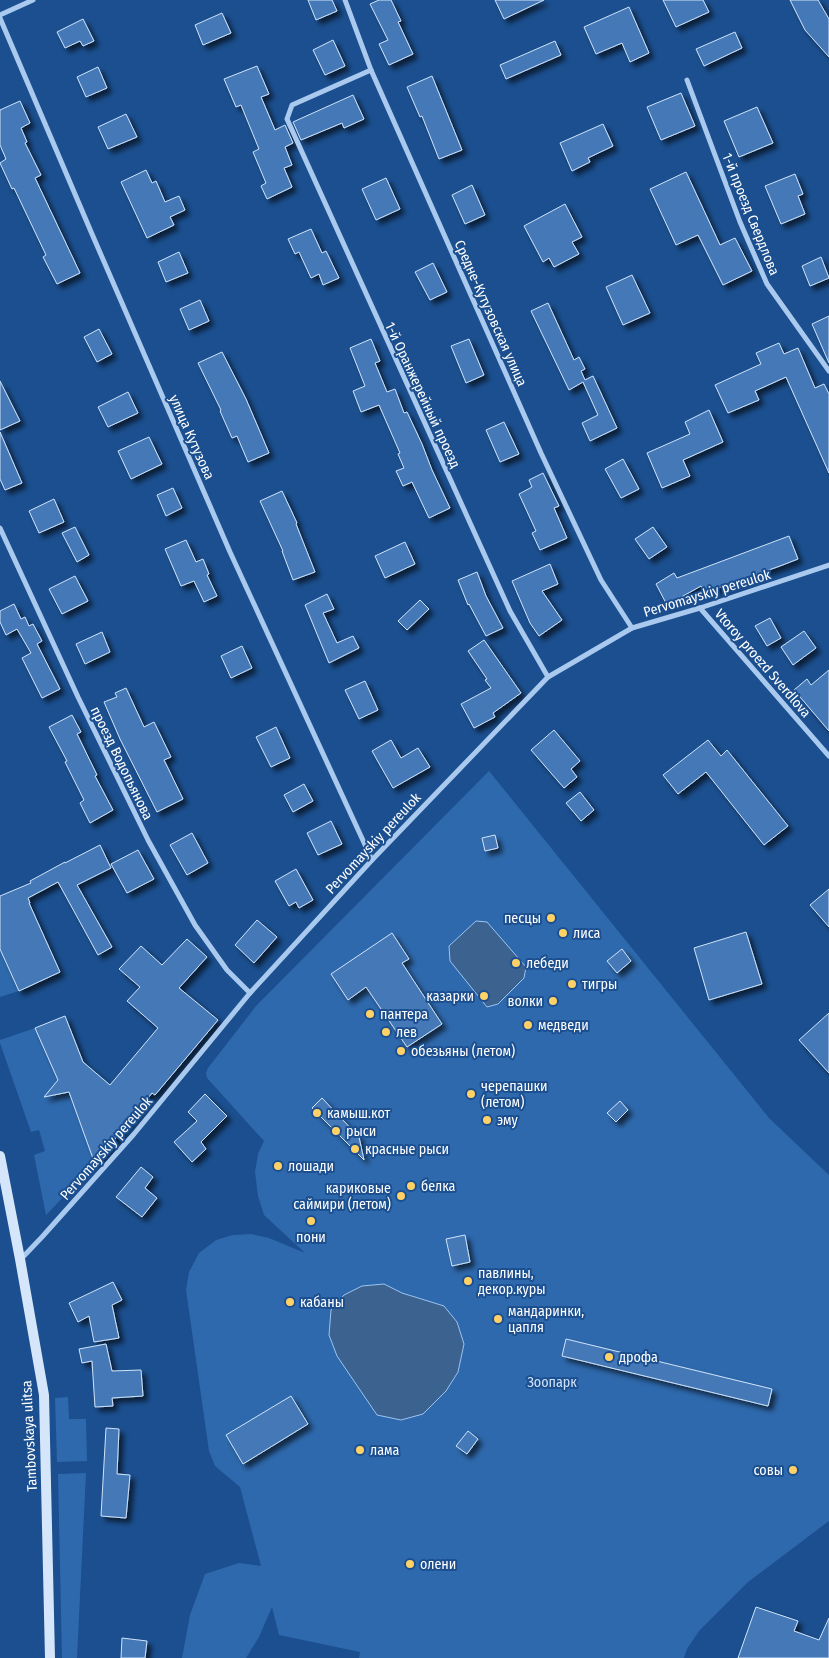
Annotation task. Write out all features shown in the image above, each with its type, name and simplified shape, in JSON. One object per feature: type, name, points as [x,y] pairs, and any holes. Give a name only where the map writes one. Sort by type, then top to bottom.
[{"type":"main road","name":"Tambovskaya ulitsa","points":[[0,1156],[44,1395],[50,1658]]},
{"type":"street","points":[[0,14],[33,0]]},
{"type":"street","name":"Средне-Кутузовская улица","points":[[345,0],[372,70],[546,462],[601,580],[632,628]]},
{"type":"street","name":"улица Кутузова","points":[[0,18],[230,552],[372,860]]},
{"type":"street","name":"1-й Оранжерейный проезд","points":[[372,70],[292,104],[286,118],[510,611],[548,677]]},
{"type":"street","name":"1-й проезд Свердлова","points":[[687,80],[740,222],[767,284],[829,371]]},
{"type":"street","name":"проезд Водопьянова","points":[[0,528],[78,697],[148,840],[195,925],[228,970],[250,993]]},
{"type":"street","name":"Pervomayskiy pereulok","points":[[20,1259],[134,1134],[250,993],[372,860],[548,677],[632,628],[700,608],[829,565]]},
{"type":"street","name":"Vtoroy proezd Sverdlova","points":[[700,608],[829,756]]},
{"type":"green space","name":"Зоопарк","points":[[489,771],[769,1118],[829,1175],[829,1521],[748,1582],[699,1631],[687,1649],[684,1658],[359,1658],[360,1652],[279,1635],[272,1607],[259,1637],[246,1658],[182,1658],[190,1615],[205,1574],[239,1563],[261,1566],[240,1487],[215,1466],[209,1451],[186,1290],[189,1272],[199,1253],[216,1240],[233,1235],[251,1234],[269,1238],[305,1253],[264,1215],[258,1196],[255,1172],[258,1154],[264,1141],[207,1078],[206,1073],[256,1006]]},
{"type":"green space","points":[[0,949],[19,991],[0,997]]},
{"type":"green space","points":[[35,1028],[58,1080],[51,1090],[68,1090],[95,1164],[46,1215],[34,1155],[45,1151],[39,1130],[31,1132],[0,1043],[0,1040]]},
{"type":"green space","points":[[68,1397],[69,1419],[86,1419],[87,1461],[57,1462],[55,1398]]},
{"type":"green space","points":[[86,1473],[77,1658],[62,1658],[58,1474]]},
{"type":"shaded area","points":[[476,921],[487,922],[526,967],[524,978],[498,1004],[487,1007],[450,961],[449,946]]},
{"type":"shaded area","points":[[384,1284],[402,1293],[444,1306],[457,1322],[464,1344],[458,1372],[446,1391],[423,1414],[401,1420],[377,1415],[337,1356],[329,1335],[331,1310],[344,1295],[362,1286]]},
{"type":"building","points":[[308,0],[332,0],[337,11],[316,20]]},
{"type":"building","points":[[379,0],[391,0],[401,21],[398,22],[413,54],[389,65],[379,44],[388,40],[370,4]]},
{"type":"building","points":[[495,0],[544,0],[504,19]]},
{"type":"building","points":[[663,0],[703,0],[709,12],[676,27]]},
{"type":"building","points":[[790,0],[818,0],[829,19],[829,57],[805,30]]},
{"type":"building","points":[[629,7],[649,53],[630,62],[622,43],[596,54],[584,27]]},
{"type":"building","points":[[222,13],[231,33],[203,45],[195,25]]},
{"type":"building","points":[[83,19],[94,41],[83,46],[80,41],[65,48],[57,32]]},
{"type":"building","points":[[735,32],[742,48],[704,66],[696,49]]},
{"type":"building","points":[[333,40],[345,66],[325,75],[313,50]]},
{"type":"building","points":[[555,41],[561,55],[506,79],[500,65]]},
{"type":"building","points":[[257,66],[269,94],[261,97],[275,130],[285,125],[293,143],[285,147],[292,165],[284,168],[292,187],[267,199],[261,186],[266,183],[253,152],[259,149],[241,105],[236,107],[224,79]]},
{"type":"building","points":[[98,67],[107,88],[86,97],[77,77]]},
{"type":"building","points":[[432,76],[462,150],[439,159],[422,116],[420,117],[407,87]]},
{"type":"building","points":[[681,93],[695,126],[661,140],[647,107]]},
{"type":"building","points":[[353,95],[364,119],[344,128],[342,123],[301,140],[293,122]]},
{"type":"building","points":[[20,101],[30,123],[21,128],[27,142],[25,143],[41,175],[35,178],[80,273],[57,284],[43,257],[46,255],[0,163],[6,159],[0,145],[0,110]]},
{"type":"building","points":[[757,107],[773,143],[739,157],[724,121]]},
{"type":"building","points":[[126,114],[137,137],[108,149],[98,127]]},
{"type":"building","points":[[603,124],[613,146],[588,158],[590,162],[572,171],[560,143]]},
{"type":"building","points":[[146,170],[152,183],[156,181],[165,202],[179,196],[185,210],[170,217],[174,225],[147,238],[121,182]]},
{"type":"building","points":[[686,172],[720,245],[735,238],[752,271],[723,285],[698,235],[676,245],[650,189]]},
{"type":"building","points":[[795,174],[803,194],[798,196],[805,214],[781,224],[765,186]]},
{"type":"building","points":[[386,178],[400,209],[376,220],[362,189]]},
{"type":"building","points":[[472,185],[485,215],[465,224],[452,195]]},
{"type":"building","points":[[565,204],[582,237],[572,242],[579,254],[554,267],[549,258],[543,262],[524,226]]},
{"type":"building","points":[[311,229],[322,253],[326,251],[339,278],[323,285],[319,274],[311,278],[299,252],[295,254],[288,239]]},
{"type":"building","points":[[179,252],[188,273],[166,282],[158,262]]},
{"type":"building","points":[[821,257],[829,278],[810,286],[802,266]]},
{"type":"building","points":[[433,263],[447,292],[430,300],[415,272]]},
{"type":"building","points":[[632,275],[650,313],[623,325],[606,287]]},
{"type":"building","points":[[200,300],[209,321],[189,330],[180,309]]},
{"type":"building","points":[[548,303],[574,360],[579,357],[585,369],[581,371],[585,380],[593,376],[617,428],[590,441],[582,423],[598,415],[583,382],[569,390],[531,311]]},
{"type":"building","points":[[829,316],[829,363],[812,324]]},
{"type":"building","points":[[99,329],[112,354],[97,362],[84,337]]},
{"type":"building","points":[[371,339],[380,361],[375,363],[387,392],[395,389],[404,413],[407,412],[450,508],[429,518],[412,482],[403,486],[396,471],[404,468],[398,454],[400,453],[379,405],[361,412],[353,391],[365,386],[350,348]]},
{"type":"building","points":[[469,339],[484,375],[466,383],[451,346]]},
{"type":"building","points":[[779,343],[784,354],[798,348],[815,388],[824,384],[829,394],[829,473],[786,377],[755,391],[759,400],[728,413],[715,385],[761,364],[756,353]]},
{"type":"building","points":[[222,352],[246,399],[269,453],[248,462],[237,436],[232,438],[221,410],[198,363]]},
{"type":"building","points":[[0,381],[20,421],[0,430]]},
{"type":"building","points":[[128,392],[138,413],[108,427],[98,407]]},
{"type":"building","points":[[709,410],[723,442],[683,460],[690,476],[662,488],[647,453],[690,434],[685,422]]},
{"type":"building","points":[[504,422],[519,454],[500,462],[486,430]]},
{"type":"building","points":[[0,432],[22,483],[5,490],[0,479]]},
{"type":"building","points":[[149,437],[162,464],[131,479],[118,451]]},
{"type":"building","points":[[623,459],[639,489],[621,498],[605,469]]},
{"type":"building","points":[[543,473],[559,506],[554,508],[567,538],[540,550],[532,533],[536,531],[519,494],[532,487],[529,480]]},
{"type":"building","points":[[173,488],[182,508],[166,516],[157,495]]},
{"type":"building","points":[[282,491],[297,523],[315,572],[293,580],[283,551],[260,501]]},
{"type":"building","points":[[54,499],[64,522],[39,533],[29,511]]},
{"type":"building","points":[[75,527],[89,555],[77,562],[62,533]]},
{"type":"building","points":[[653,527],[667,547],[649,559],[635,539]]},
{"type":"building","points":[[789,536],[798,559],[780,566],[704,593],[701,586],[667,605],[656,584],[674,573],[677,578]]},
{"type":"building","points":[[186,540],[196,562],[203,559],[209,574],[207,575],[217,596],[204,602],[194,581],[181,586],[165,549]]},
{"type":"building","points":[[405,542],[415,564],[385,578],[375,556]]},
{"type":"building","points":[[550,564],[558,584],[542,591],[562,620],[539,636],[530,623],[512,581]]},
{"type":"building","points":[[477,572],[486,596],[503,628],[486,636],[468,605],[458,580]]},
{"type":"building","points":[[75,576],[88,601],[62,614],[49,589]]},
{"type":"building","points":[[327,594],[334,609],[323,613],[337,643],[353,636],[359,648],[329,663],[305,605]]},
{"type":"building","points":[[420,600],[429,609],[407,630],[398,621]]},
{"type":"building","points":[[14,604],[21,619],[25,617],[29,626],[33,624],[42,641],[37,644],[60,689],[42,698],[22,658],[31,653],[17,629],[6,635],[0,622],[0,611]]},
{"type":"building","points":[[770,618],[781,638],[767,646],[755,626]]},
{"type":"building","points":[[804,631],[816,648],[793,665],[781,647]]},
{"type":"building","points":[[102,632],[110,652],[85,664],[76,644]]},
{"type":"building","points":[[484,640],[521,693],[493,713],[495,717],[474,728],[461,704],[491,688],[468,651]]},
{"type":"building","points":[[242,646],[252,668],[231,678],[221,656]]},
{"type":"building","points":[[829,670],[829,731],[794,690],[807,679],[811,685]]},
{"type":"building","points":[[365,681],[378,710],[359,719],[345,690]]},
{"type":"building","points":[[126,688],[144,727],[154,722],[171,757],[164,760],[183,799],[157,812],[120,739],[104,702],[117,697],[115,693]]},
{"type":"building","points":[[72,715],[81,732],[77,734],[97,775],[95,776],[113,810],[90,823],[80,803],[84,800],[65,762],[67,761],[49,727]]},
{"type":"building","points":[[276,727],[290,758],[271,767],[256,737]]},
{"type":"building","points":[[554,730],[580,761],[571,769],[577,777],[564,788],[531,750]]},
{"type":"building","points":[[391,740],[401,758],[418,748],[430,767],[393,788],[372,751]]},
{"type":"building","points":[[708,740],[721,756],[727,750],[788,826],[764,845],[706,772],[678,794],[663,775]]},
{"type":"building","points":[[304,784],[313,801],[293,812],[284,795]]},
{"type":"building","points":[[580,792],[594,810],[581,821],[566,803]]},
{"type":"building","points":[[331,821],[342,844],[318,855],[307,833]]},
{"type":"building","points":[[192,833],[208,863],[187,875],[170,845]]},
{"type":"building","points":[[495,835],[498,848],[485,851],[482,838]]},
{"type":"building","points":[[100,845],[111,868],[77,885],[112,947],[98,955],[58,882],[28,898],[60,972],[19,991],[0,949],[0,896],[31,883],[30,881]]},
{"type":"building","points":[[138,850],[154,879],[127,893],[111,864]]},
{"type":"building","points":[[296,869],[313,900],[299,908],[296,902],[289,906],[275,881]]},
{"type":"building","points":[[829,889],[829,927],[810,905]]},
{"type":"building","points":[[257,920],[277,937],[254,963],[235,945]]},
{"type":"building","points":[[746,932],[762,984],[709,1000],[694,948]]},
{"type":"building","points":[[392,933],[409,959],[402,963],[442,1024],[407,1047],[366,987],[348,1000],[331,974]]},
{"type":"building","points":[[187,939],[207,957],[179,988],[218,1020],[155,1095],[152,1093],[95,1164],[69,1092],[44,1097],[58,1080],[35,1028],[65,1016],[83,1062],[110,1085],[158,1028],[127,1001],[140,987],[119,969],[141,946],[162,965]]},
{"type":"building","points":[[622,949],[631,961],[617,973],[607,961]]},
{"type":"building","points":[[829,1013],[829,1073],[799,1040]]},
{"type":"building","points":[[205,1094],[227,1116],[201,1142],[206,1149],[192,1162],[174,1142],[197,1121],[188,1112]]},
{"type":"building","points":[[322,1098],[359,1137],[364,1160],[312,1108]]},
{"type":"building","points":[[620,1101],[628,1110],[616,1122],[607,1113]]},
{"type":"building","points":[[141,1167],[153,1177],[145,1188],[157,1198],[142,1217],[116,1197]]},
{"type":"building","points":[[465,1235],[470,1262],[452,1266],[446,1239]]},
{"type":"building","points":[[113,1282],[122,1300],[112,1305],[119,1338],[94,1342],[89,1316],[78,1322],[69,1303]]},
{"type":"building","points":[[566,1339],[772,1389],[768,1406],[562,1356]]},
{"type":"building","points":[[106,1344],[112,1371],[141,1370],[143,1396],[112,1398],[113,1406],[95,1407],[92,1361],[82,1363],[79,1349]]},
{"type":"building","points":[[291,1396],[308,1424],[243,1464],[226,1435]]},
{"type":"building","points":[[106,1428],[119,1429],[117,1474],[130,1475],[126,1518],[101,1516]]},
{"type":"building","points":[[468,1431],[478,1439],[467,1454],[456,1446]]},
{"type":"building","points":[[756,1607],[798,1621],[794,1631],[819,1640],[829,1618],[829,1658],[738,1658]]},
{"type":"building","points":[[122,1638],[147,1641],[145,1658],[121,1658]]},
{"type":"place","name":"песцы","points":[[551,918]]},
{"type":"place","name":"лиса","points":[[563,933]]},
{"type":"place","name":"лебеди","points":[[516,963]]},
{"type":"place","name":"тигры","points":[[572,984]]},
{"type":"place","name":"казарки","points":[[484,996]]},
{"type":"place","name":"волки","points":[[553,1001]]},
{"type":"place","name":"пантера","points":[[370,1014]]},
{"type":"place","name":"медведи","points":[[528,1025]]},
{"type":"place","name":"лев","points":[[386,1032]]},
{"type":"place","name":"обезьяны (летом)","points":[[401,1051]]},
{"type":"place","name":"черепашки (летом)","points":[[471,1094]]},
{"type":"place","name":"камыш.кот","points":[[317,1113]]},
{"type":"place","name":"эму","points":[[487,1120]]},
{"type":"place","name":"рыси","points":[[336,1131]]},
{"type":"place","name":"красные рыси","points":[[355,1149]]},
{"type":"place","name":"лошади","points":[[278,1166]]},
{"type":"place","name":"белка","points":[[411,1186]]},
{"type":"place","name":"кариковые саймири (летом)","points":[[401,1196]]},
{"type":"place","name":"пони","points":[[311,1221]]},
{"type":"place","name":"павлины, декор.куры","points":[[468,1281]]},
{"type":"place","name":"кабаны","points":[[290,1302]]},
{"type":"place","name":"мандаринки, цапля","points":[[498,1319]]},
{"type":"place","name":"дрофа","points":[[609,1357]]},
{"type":"place","name":"лама","points":[[360,1450]]},
{"type":"place","name":"совы","points":[[793,1470]]},
{"type":"place","name":"олени","points":[[410,1564]]}]
